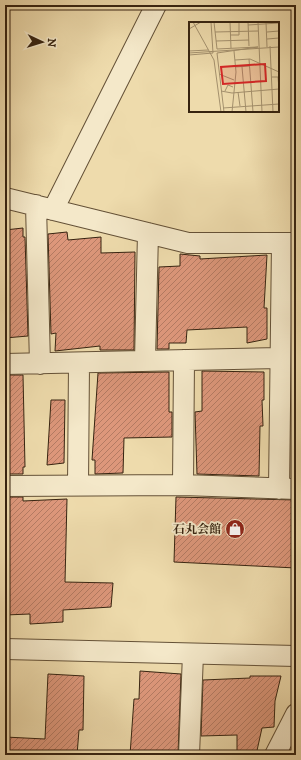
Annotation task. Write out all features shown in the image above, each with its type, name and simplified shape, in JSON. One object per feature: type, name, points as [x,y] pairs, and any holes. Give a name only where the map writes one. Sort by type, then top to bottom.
[{"type":"street","points":[[40,364],[44,208],[156,5]]},
{"type":"street","points":[[5,198],[188,243],[289,243],[280,358],[288,403],[287,489],[183,485],[5,486]]},
{"type":"street","points":[[145,360],[148,233]]},
{"type":"street","points":[[5,364],[79,364],[145,360],[280,358]]},
{"type":"street","points":[[183,485],[184,360]]},
{"type":"street","points":[[78,485],[79,364]]},
{"type":"street","points":[[5,649],[296,656]]},
{"type":"street","points":[[189,755],[193,654]]},
{"type":"street","points":[[275,755],[296,714]]},
{"type":"green space","points":[[5,5],[122,5],[5,9]]},
{"type":"building","points":[[23,228],[23,237],[25,237],[28,336],[5,338],[5,230]]},
{"type":"building","points":[[67,232],[68,240],[101,237],[101,253],[135,252],[134,350],[100,350],[100,346],[55,351],[56,333],[51,334],[48,234]]},
{"type":"building","points":[[180,254],[200,256],[200,259],[267,255],[264,308],[267,308],[267,339],[247,343],[247,327],[187,330],[186,343],[169,343],[169,349],[157,349],[159,267],[180,266]]},
{"type":"building","points":[[202,371],[264,372],[264,400],[262,400],[263,426],[260,426],[259,476],[197,474],[195,412],[202,411]]},
{"type":"building","points":[[169,372],[169,412],[172,412],[172,437],[124,438],[123,473],[95,474],[95,460],[92,460],[98,373]]},
{"type":"building","points":[[5,375],[23,375],[25,467],[23,467],[23,474],[5,474]]},
{"type":"building","points":[[51,400],[65,400],[64,463],[47,465]]},
{"type":"building","points":[[5,497],[23,497],[23,501],[67,499],[65,582],[113,583],[111,607],[63,610],[63,622],[30,624],[30,614],[5,615]]},
{"type":"building","name":"石丸会館","points":[[176,497],[296,500],[296,568],[174,562]]},
{"type":"building","points":[[140,671],[181,674],[178,755],[130,755],[134,699],[139,699]]},
{"type":"building","points":[[48,674],[84,676],[83,730],[79,730],[77,755],[5,755],[5,737],[45,739]]},
{"type":"building","points":[[250,676],[281,676],[275,701],[274,727],[262,728],[256,755],[237,755],[237,735],[201,736],[203,680],[250,678]]},
{"type":"place","name":"石丸会館","points":[[235,529]]}]
